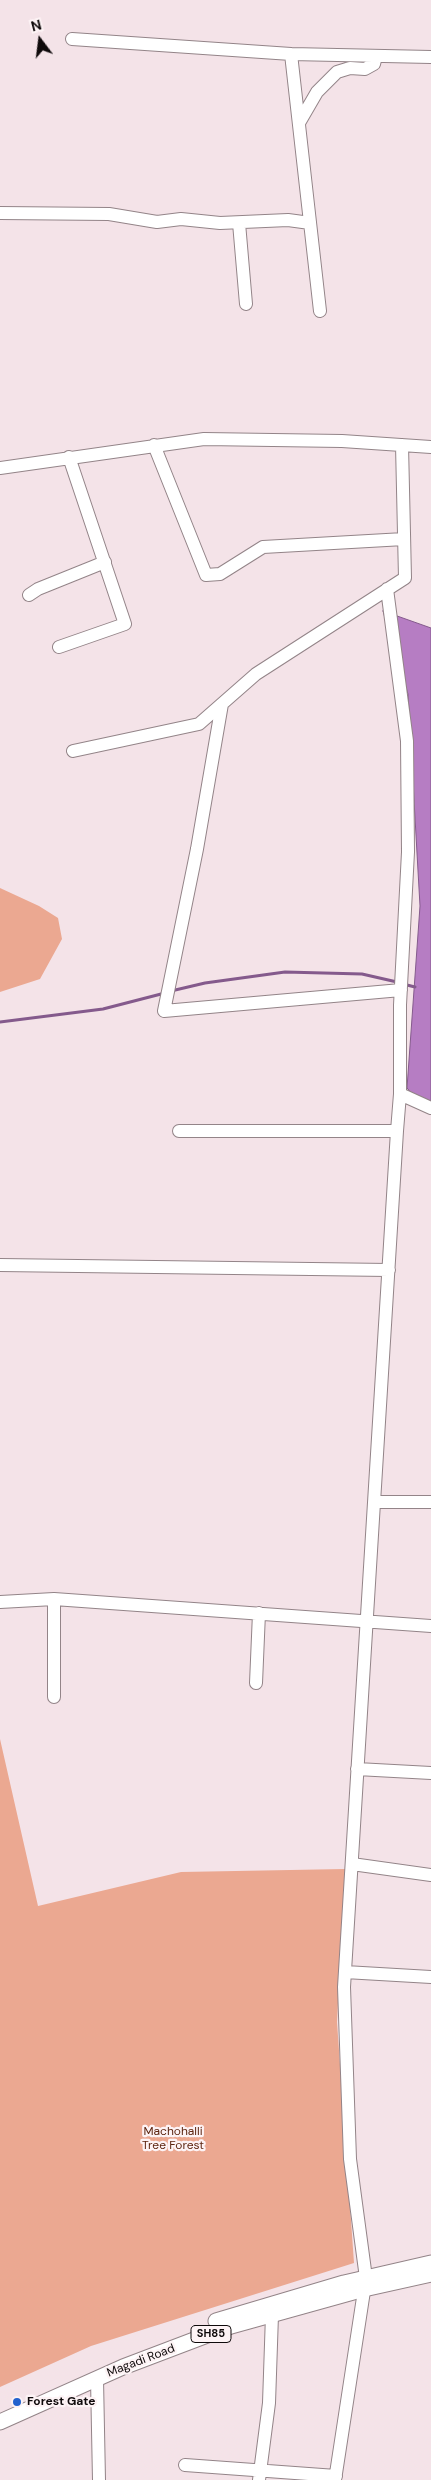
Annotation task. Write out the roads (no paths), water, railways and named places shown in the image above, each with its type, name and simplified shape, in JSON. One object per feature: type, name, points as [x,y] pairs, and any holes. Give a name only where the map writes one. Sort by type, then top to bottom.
[{"type":"main road","name":"Magadi Road","points":[[0,2422],[97,2379],[231,2326],[272,2315],[431,2263]]},
{"type":"main road","name":"Magadi Road","points":[[0,2410],[119,2358],[228,2317],[365,2284],[431,2274]]},
{"type":"street","points":[[72,39],[291,54],[431,58]]},
{"type":"street","points":[[291,54],[320,311]]},
{"type":"street","points":[[299,122],[318,92],[337,72],[350,68],[365,69],[374,64],[376,56]]},
{"type":"street","points":[[0,213],[88,213],[157,222],[181,219],[220,224],[288,220],[310,223]]},
{"type":"street","points":[[239,223],[246,304]]},
{"type":"street","points":[[0,468],[204,439],[431,447]]},
{"type":"street","points":[[154,445],[206,576],[220,574],[264,547],[404,539]]},
{"type":"street","points":[[73,751],[199,724],[256,674],[405,578],[402,445]]},
{"type":"street","points":[[59,648],[125,624],[69,457]]},
{"type":"street","points":[[29,596],[38,589],[105,562]]},
{"type":"street","points":[[185,2465],[260,2475],[336,2478],[365,2284],[350,2158],[345,1972],[400,1094],[401,990],[408,852],[407,741],[386,589]]},
{"type":"street","points":[[222,704],[197,849],[164,1011],[401,990]]},
{"type":"street","points":[[400,1094],[431,1108]]},
{"type":"street","points":[[179,1131],[397,1131]]},
{"type":"street","points":[[0,1266],[389,1270]]},
{"type":"street","points":[[374,1502],[431,1502]]},
{"type":"street","points":[[0,1602],[54,1599],[431,1626]]},
{"type":"street","points":[[54,1599],[54,1697]]},
{"type":"street","points":[[256,1683],[259,1613]]},
{"type":"street","points":[[357,1769],[431,1773]]},
{"type":"street","points":[[352,1864],[431,1874]]},
{"type":"street","points":[[345,1972],[431,1977]]},
{"type":"street","points":[[260,2475],[269,2403],[272,2315]]},
{"type":"street","points":[[97,2379],[99,2480]]},
{"type":"waterway","points":[[171,991],[205,983],[285,972],[362,974],[397,982]]},
{"type":"waterway","points":[[403,984],[415,987]]},
{"type":"waterway","points":[[0,1022],[103,1009],[165,993]]},
{"type":"place","name":"Forest Gate","points":[[17,2402]]},
{"type":"park label","name":"Machohalli Tree Forest","points":[[173,2139]]}]
